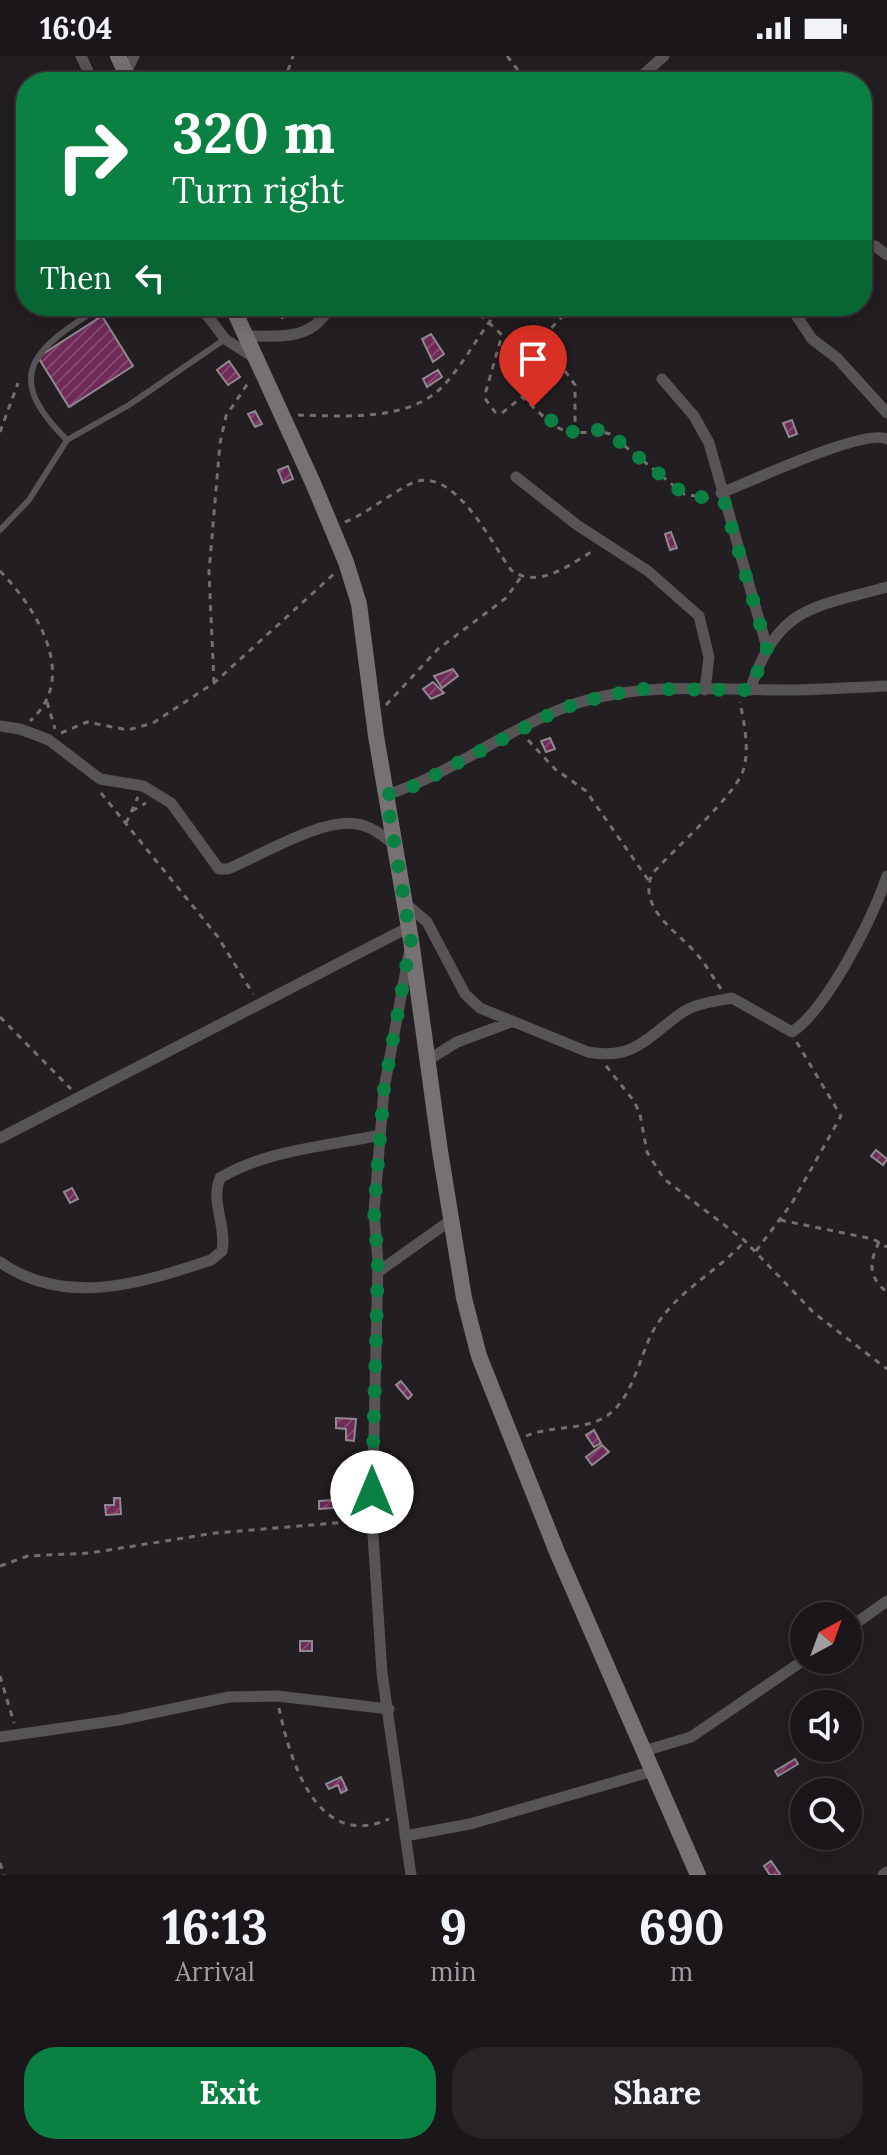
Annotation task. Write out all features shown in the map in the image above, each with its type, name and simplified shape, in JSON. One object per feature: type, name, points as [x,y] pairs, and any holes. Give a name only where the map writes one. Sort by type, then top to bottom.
[{"type":"main road","points":[[237,316],[346,562],[359,604],[374,721],[410,934],[451,1220],[464,1298],[479,1356],[511,1442],[698,1875]]},
{"type":"street","points":[[646,72],[664,56]]},
{"type":"street","points":[[208,316],[225,339],[259,364]]},
{"type":"street","points":[[246,336],[302,334],[313,329],[323,316]]},
{"type":"street","points":[[797,316],[812,339],[837,358],[887,413]]},
{"type":"street","points":[[662,379],[694,416],[709,443],[767,648]]},
{"type":"street","points":[[723,497],[848,442],[871,436],[887,439]]},
{"type":"street","points":[[516,477],[648,571],[699,616],[709,657],[705,690]]},
{"type":"street","points":[[750,690],[767,648],[790,620],[808,610],[887,587]]},
{"type":"street","points":[[386,795],[414,786],[560,709],[601,697],[640,689],[887,686]]},
{"type":"street","points":[[0,726],[20,729],[49,740],[100,779],[143,786],[171,803],[219,869],[228,869],[332,825],[356,824],[377,832],[395,845]]},
{"type":"street","points":[[405,902],[427,922],[465,994],[480,1008],[606,1056],[643,1045],[685,1011],[728,999],[746,1003],[792,1032],[810,1017],[850,954],[877,905],[887,876]]},
{"type":"street","points":[[0,1138],[259,1004],[410,934]]},
{"type":"street","points":[[410,934],[384,1089],[374,1212],[378,1272],[372,1519],[382,1673],[411,1875]]},
{"type":"street","points":[[428,1060],[457,1042],[511,1022]]},
{"type":"street","points":[[0,1262],[51,1285],[75,1288],[116,1288],[198,1264],[222,1251],[223,1225],[215,1198],[220,1178],[247,1165],[297,1151],[380,1135]]},
{"type":"street","points":[[378,1272],[451,1220]]},
{"type":"street","points":[[862,1619],[887,1601]]},
{"type":"street","points":[[644,1751],[665,1748],[700,1732],[790,1670]]},
{"type":"street","points":[[0,1737],[119,1720],[229,1697],[277,1696],[389,1709]]},
{"type":"street","points":[[405,1836],[470,1824],[653,1771]]},
{"type":"lane","points":[[29,352],[86,316]]},
{"type":"lane","points":[[0,530],[29,500],[67,440],[129,405],[225,339]]},
{"type":"lane","points":[[28,406],[67,440]]},
{"type":"path","points":[[507,56],[519,72]]},
{"type":"path","points":[[484,316],[502,341],[486,391],[488,406],[502,413],[522,397],[560,428],[575,433],[598,430],[610,434],[684,494],[723,497]]},
{"type":"path","points":[[283,415],[369,414],[416,405],[445,384],[493,316]]},
{"type":"path","points":[[563,316],[542,338],[575,385],[575,433]]},
{"type":"path","points":[[214,683],[209,572],[220,443],[226,416],[235,397],[259,364]]},
{"type":"path","points":[[0,432],[18,383]]},
{"type":"path","points":[[331,528],[379,506],[421,479],[444,485],[467,506],[511,570],[521,577],[549,576],[607,543]]},
{"type":"path","points":[[58,735],[87,722],[128,730],[153,723],[214,683],[346,562]]},
{"type":"path","points":[[0,571],[30,606],[52,658],[51,690],[47,702],[20,729]]},
{"type":"path","points":[[374,721],[407,679],[438,649],[506,598],[521,577]]},
{"type":"path","points":[[728,999],[696,953],[659,916],[648,893],[649,881],[743,771],[745,726],[737,690]]},
{"type":"path","points":[[521,731],[555,769],[586,791],[649,881]]},
{"type":"path","points":[[86,771],[218,937],[259,1004]]},
{"type":"path","points":[[126,823],[143,786]]},
{"type":"path","points":[[0,1017],[79,1097]]},
{"type":"path","points":[[756,1251],[780,1220],[841,1116],[792,1032]]},
{"type":"path","points":[[597,1054],[634,1101],[640,1114],[647,1152],[664,1179],[745,1241],[814,1313],[887,1369]]},
{"type":"path","points":[[780,1220],[879,1242],[887,1247]]},
{"type":"path","points":[[511,1442],[541,1429],[597,1422],[611,1414],[627,1392],[652,1334],[676,1297],[693,1287],[745,1241]]},
{"type":"path","points":[[879,1242],[870,1268],[874,1279],[887,1292]]},
{"type":"path","points":[[0,1566],[28,1556],[90,1553],[215,1533],[329,1526],[372,1519]]},
{"type":"path","points":[[0,1676],[17,1735]]},
{"type":"path","points":[[277,1696],[290,1757],[315,1801],[340,1820],[362,1827],[402,1814]]},
{"type":"path","points":[[0,1863],[4,1875]]},
{"type":"building","points":[[102,316],[133,366],[69,407],[38,357]]},
{"type":"building","points":[[431,334],[444,354],[433,362],[422,339]]},
{"type":"building","points":[[229,361],[240,377],[228,385],[217,370]]},
{"type":"building","points":[[438,370],[442,377],[427,387],[423,379]]},
{"type":"building","points":[[255,411],[262,424],[255,427],[248,414]]},
{"type":"building","points":[[792,420],[797,434],[789,437],[783,423]]},
{"type":"building","points":[[288,466],[293,479],[283,483],[278,470]]},
{"type":"building","points":[[671,532],[677,548],[670,550],[665,534]]},
{"type":"building","points":[[453,669],[458,676],[442,688],[434,676]]},
{"type":"building","points":[[433,682],[444,693],[431,699],[423,689]]},
{"type":"building","points":[[550,738],[555,749],[546,752],[541,741]]},
{"type":"building","points":[[876,1150],[887,1159],[883,1165],[871,1156]]},
{"type":"building","points":[[72,1188],[78,1199],[70,1203],[64,1192]]},
{"type":"building","points":[[401,1381],[412,1395],[408,1399],[396,1385]]},
{"type":"building","points":[[336,1418],[356,1419],[354,1441],[346,1440],[346,1429],[336,1428]]},
{"type":"building","points":[[594,1430],[601,1443],[594,1447],[586,1435]]},
{"type":"building","points":[[602,1445],[609,1452],[592,1465],[586,1457]]},
{"type":"building","points":[[114,1498],[120,1498],[121,1514],[106,1515],[105,1505],[114,1505]]},
{"type":"building","points":[[333,1500],[333,1508],[319,1509],[319,1501]]},
{"type":"building","points":[[300,1641],[312,1641],[312,1651],[300,1651]]},
{"type":"building","points":[[790,1762],[798,1764],[778,1776],[775,1771]]},
{"type":"building","points":[[341,1777],[347,1790],[341,1793],[338,1785],[329,1789],[326,1784]]},
{"type":"building","points":[[771,1861],[779,1875],[770,1875],[764,1866]]},
{"type":"route","points":[[372,1492],[378,1262],[374,1212],[384,1089],[411,940],[386,795],[414,786],[560,709],[601,697],[640,689],[750,690],[767,648],[751,600],[736,533],[724,501],[684,494],[610,434],[598,430],[567,432],[533,407]]}]
